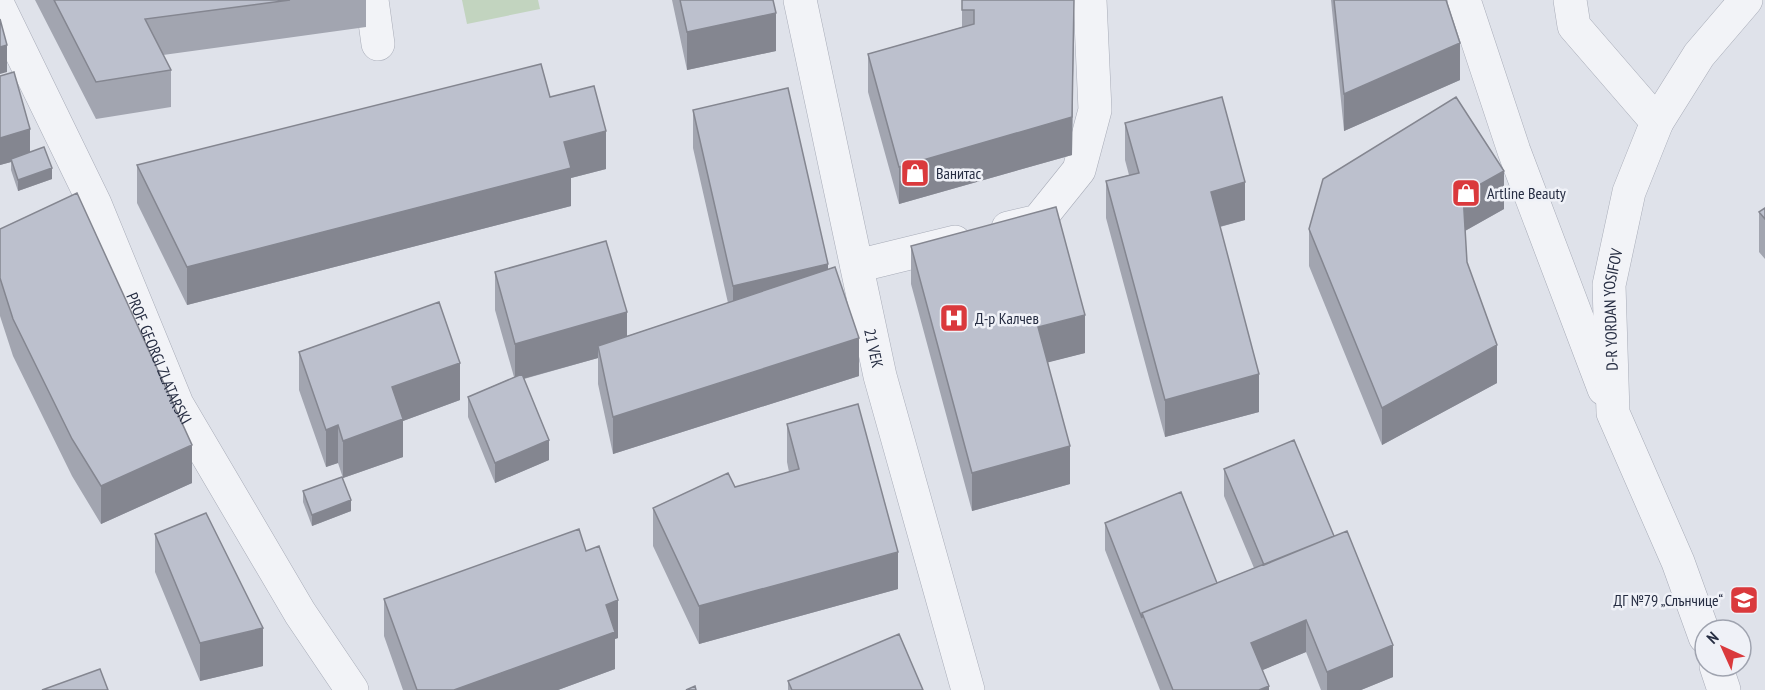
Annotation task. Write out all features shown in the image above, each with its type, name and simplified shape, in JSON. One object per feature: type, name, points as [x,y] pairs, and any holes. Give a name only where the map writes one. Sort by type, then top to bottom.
[{"type":"street","points":[[372,0],[378,44]]},
{"type":"street","name":"21 VEK","points":[[800,0],[880,376],[968,690]]},
{"type":"street","points":[[857,266],[1038,221],[1079,170],[1095,110],[1090,0]]},
{"type":"street","points":[[1464,0],[1514,151],[1613,413]]},
{"type":"street","name":"D-R YORDAN YOSIFOV","points":[[1698,618],[1678,562],[1613,413],[1609,285],[1629,192],[1657,122],[1699,55],[1746,0]]},
{"type":"street","points":[[1753,0],[1765,12]]},
{"type":"street","points":[[1568,4],[1574,26],[1657,122]]},
{"type":"street","name":"PROF. GEORGI ZLATARSKI","points":[[0,9],[95,204],[177,404],[300,613],[352,690]]},
{"type":"green space","points":[[462,0],[538,0],[540,9],[467,24]]},
{"type":"building","points":[[54,0],[290,0],[145,19],[171,70],[96,82]]},
{"type":"building","points":[[680,0],[773,0],[776,13],[687,32]]},
{"type":"building","points":[[962,0],[1074,0],[1072,117],[899,167],[868,54],[974,24],[974,10],[962,10]]},
{"type":"building","points":[[1334,0],[1446,0],[1460,43],[1344,94]]},
{"type":"building","points":[[0,19],[7,45],[0,47]]},
{"type":"building","points":[[541,64],[550,97],[594,86],[606,131],[564,142],[571,168],[187,267],[137,165]]},
{"type":"building","points":[[14,72],[30,129],[0,138],[0,76]]},
{"type":"building","points":[[788,88],[828,264],[733,286],[693,110]]},
{"type":"building","points":[[1222,97],[1245,182],[1211,192],[1259,374],[1165,400],[1106,181],[1139,173],[1125,123]]},
{"type":"building","points":[[1456,97],[1504,171],[1463,194],[1467,262],[1497,345],[1382,408],[1309,229],[1323,179]]},
{"type":"building","points":[[44,147],[52,168],[18,180],[11,159]]},
{"type":"building","points":[[77,193],[192,445],[101,486],[72,439],[13,319],[0,278],[0,229]]},
{"type":"building","points":[[1056,207],[1085,315],[1038,327],[1070,446],[972,473],[911,246]]},
{"type":"building","points":[[1765,208],[1765,219],[1759,212]]},
{"type":"building","points":[[606,241],[627,312],[515,344],[495,272]]},
{"type":"building","points":[[835,267],[859,338],[613,417],[598,346]]},
{"type":"building","points":[[439,302],[460,363],[392,387],[403,419],[343,441],[338,425],[326,430],[299,352]]},
{"type":"building","points":[[522,374],[549,440],[495,463],[468,397]]},
{"type":"building","points":[[858,404],[898,552],[699,606],[653,508],[728,473],[735,487],[799,469],[787,424]]},
{"type":"building","points":[[1294,440],[1334,536],[1264,565],[1224,469]]},
{"type":"building","points":[[342,477],[351,500],[312,515],[303,491]]},
{"type":"building","points":[[1181,492],[1217,583],[1142,613],[1142,618],[1105,523]]},
{"type":"building","points":[[206,513],[263,628],[200,643],[155,534]]},
{"type":"building","points":[[579,529],[586,551],[599,546],[618,600],[606,605],[615,632],[454,690],[417,690],[384,599]]},
{"type":"building","points":[[1347,531],[1393,645],[1327,672],[1306,620],[1251,643],[1269,686],[1259,690],[1173,690],[1142,613]]},
{"type":"building","points":[[899,634],[923,690],[792,690],[788,681]]},
{"type":"building","points":[[100,669],[108,690],[42,690]]},
{"type":"place","name":"Ванитас","points":[[915,173]]},
{"type":"place","name":"Artline Beauty","points":[[1466,193]]},
{"type":"place","name":"Д-р Калчев","points":[[954,318]]},
{"type":"place","name":"ДГ №79 „Слънчице“","points":[[1744,600]]}]
